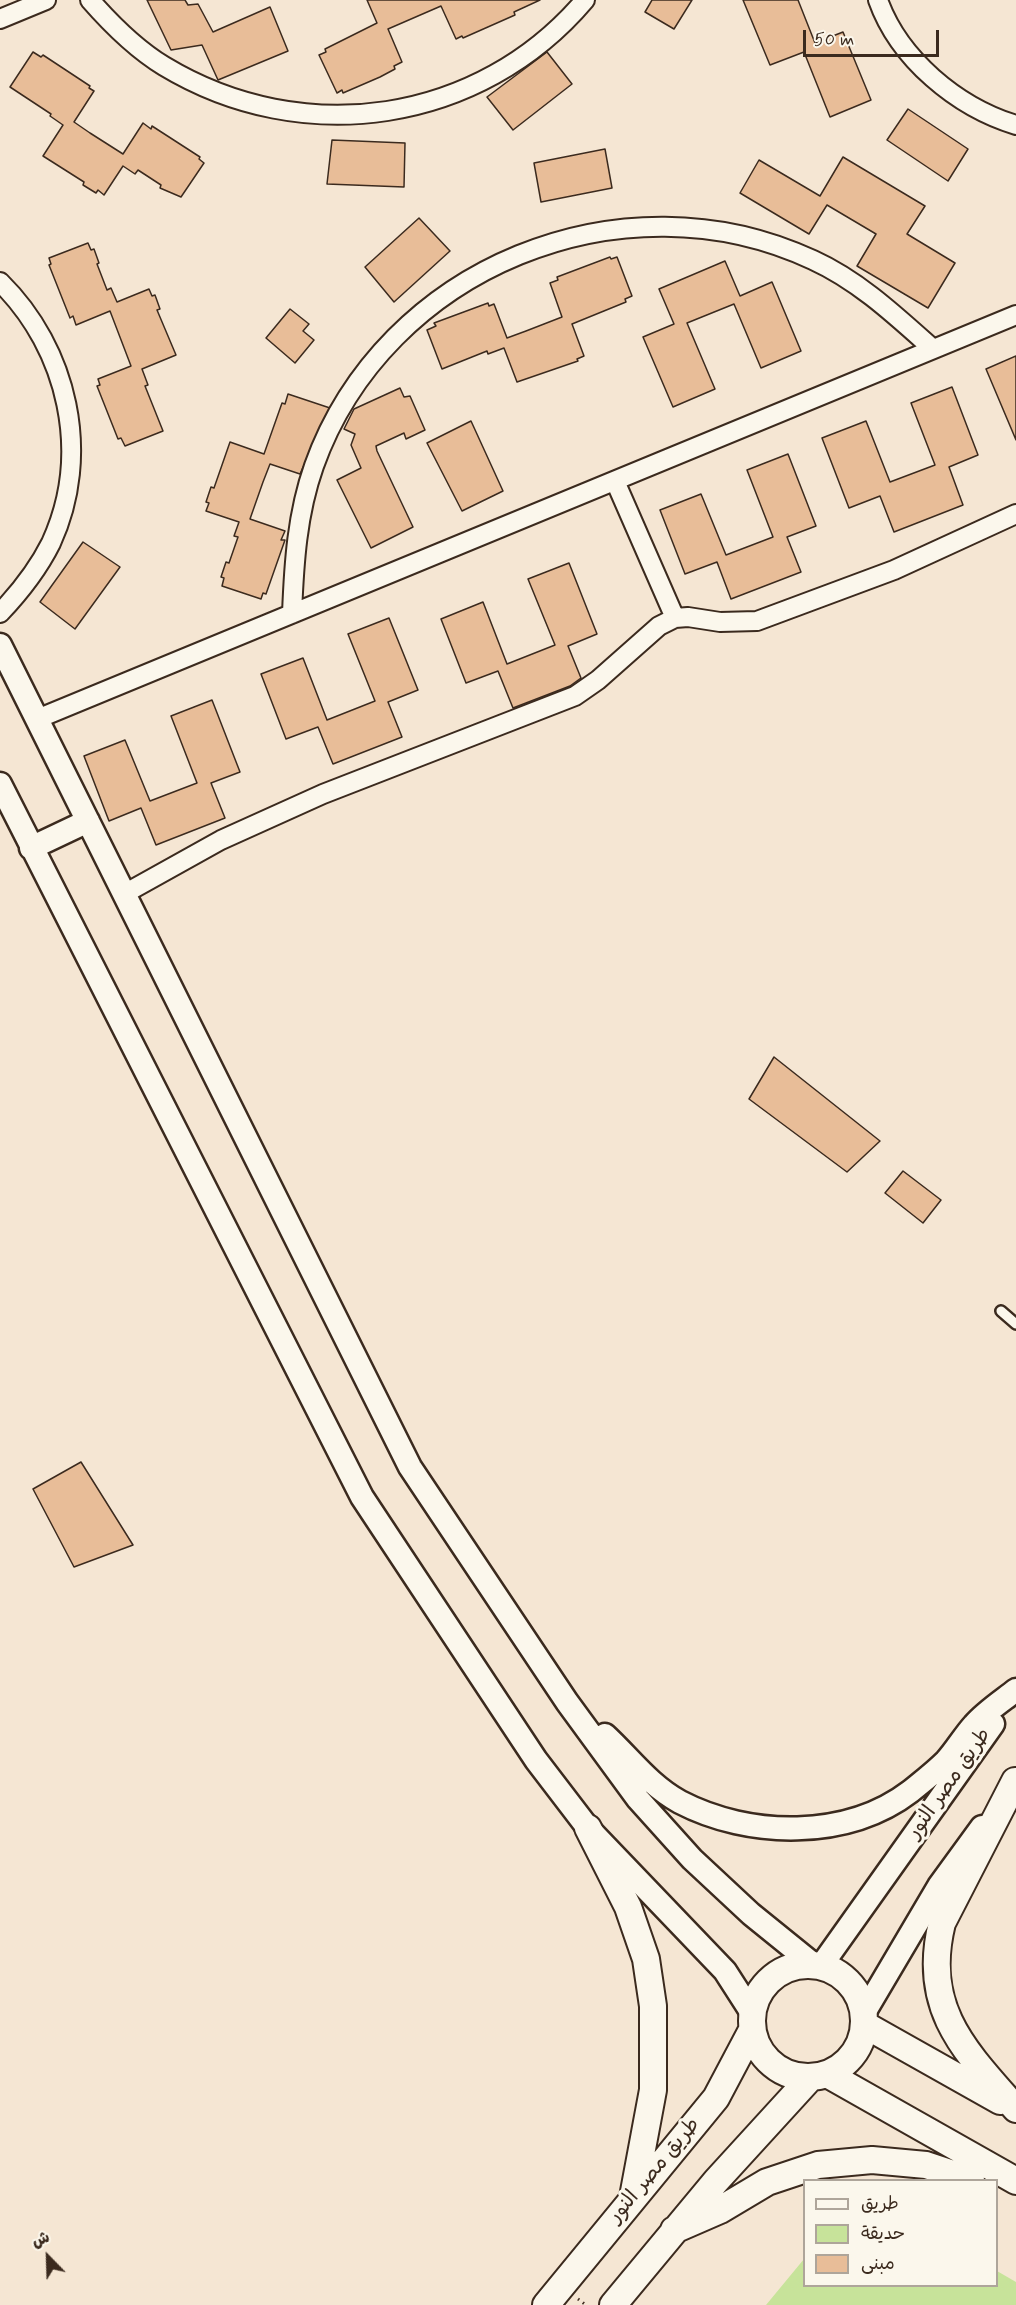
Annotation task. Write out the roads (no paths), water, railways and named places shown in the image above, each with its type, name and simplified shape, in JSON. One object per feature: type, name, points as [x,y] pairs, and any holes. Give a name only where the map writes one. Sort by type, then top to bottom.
[{"type":"main road","points":[[1016,1781],[942,1923],[936,1946],[935,1971],[939,1996],[958,2042],[1016,2109]]},
{"type":"main road","points":[[588,1828],[628,1907],[646,1959],[653,2006],[653,2090],[633,2197]]},
{"type":"main road","points":[[613,2305],[674,2230],[819,2076],[842,2066],[853,2055],[861,2041],[864,2019],[854,1988],[834,1970],[818,1965],[797,1966],[773,1977],[757,1997],[752,2022],[757,2046],[766,2060],[779,2070],[795,2076],[819,2076],[1016,2181]]},
{"type":"main road","points":[[864,2019],[1016,2109]]},
{"type":"main road","name":"طريق مصر النور","points":[[546,2305],[716,2098],[752,2022]]},
{"type":"main road","points":[[674,2230],[720,2210],[767,2182],[818,2165],[872,2160],[926,2165],[965,2179]]},
{"type":"main road","points":[[998,2190],[1016,2195]]},
{"type":"street","points":[[0,19],[46,0]]},
{"type":"street","points":[[90,0],[114,28],[163,66],[219,94],[278,111],[340,116],[402,110],[462,92],[517,63],[565,24],[585,0]]},
{"type":"street","points":[[878,0],[882,13],[911,56],[949,92],[994,118],[1016,125]]},
{"type":"street","points":[[292,614],[295,538],[314,465],[347,398],[394,338],[452,289],[519,253],[591,231],[667,226],[742,235],[813,260],[878,299],[933,349]]},
{"type":"street","points":[[0,282],[20,302],[48,345],[65,393],[72,443],[67,494],[51,543],[25,586],[0,613]]},
{"type":"street","points":[[37,719],[1016,315]]},
{"type":"street","points":[[615,481],[675,618]]},
{"type":"street","points":[[124,894],[221,840],[323,794],[575,696],[598,680],[659,626],[675,618],[688,616],[720,622],[757,621],[894,570],[1016,514]]},
{"type":"street","points":[[0,645],[410,1467],[567,1702],[638,1799],[692,1859],[751,1914],[818,1965]]},
{"type":"street","points":[[0,784],[362,1497],[536,1760],[588,1828],[725,1971],[752,2022]]},
{"type":"street","points":[[31,848],[88,821]]},
{"type":"street","points":[[567,1702],[608,1738],[640,1773],[679,1801],[723,1820],[771,1829],[819,1827],[866,1815],[908,1792],[945,1761],[975,1723],[1016,1690]]},
{"type":"street","name":"طريق مصر النور","points":[[818,1965],[1016,1690]]},
{"type":"street","points":[[864,2019],[939,1886],[1016,1781]]},
{"type":"lane","points":[[1001,1311],[1016,1324]]}]
